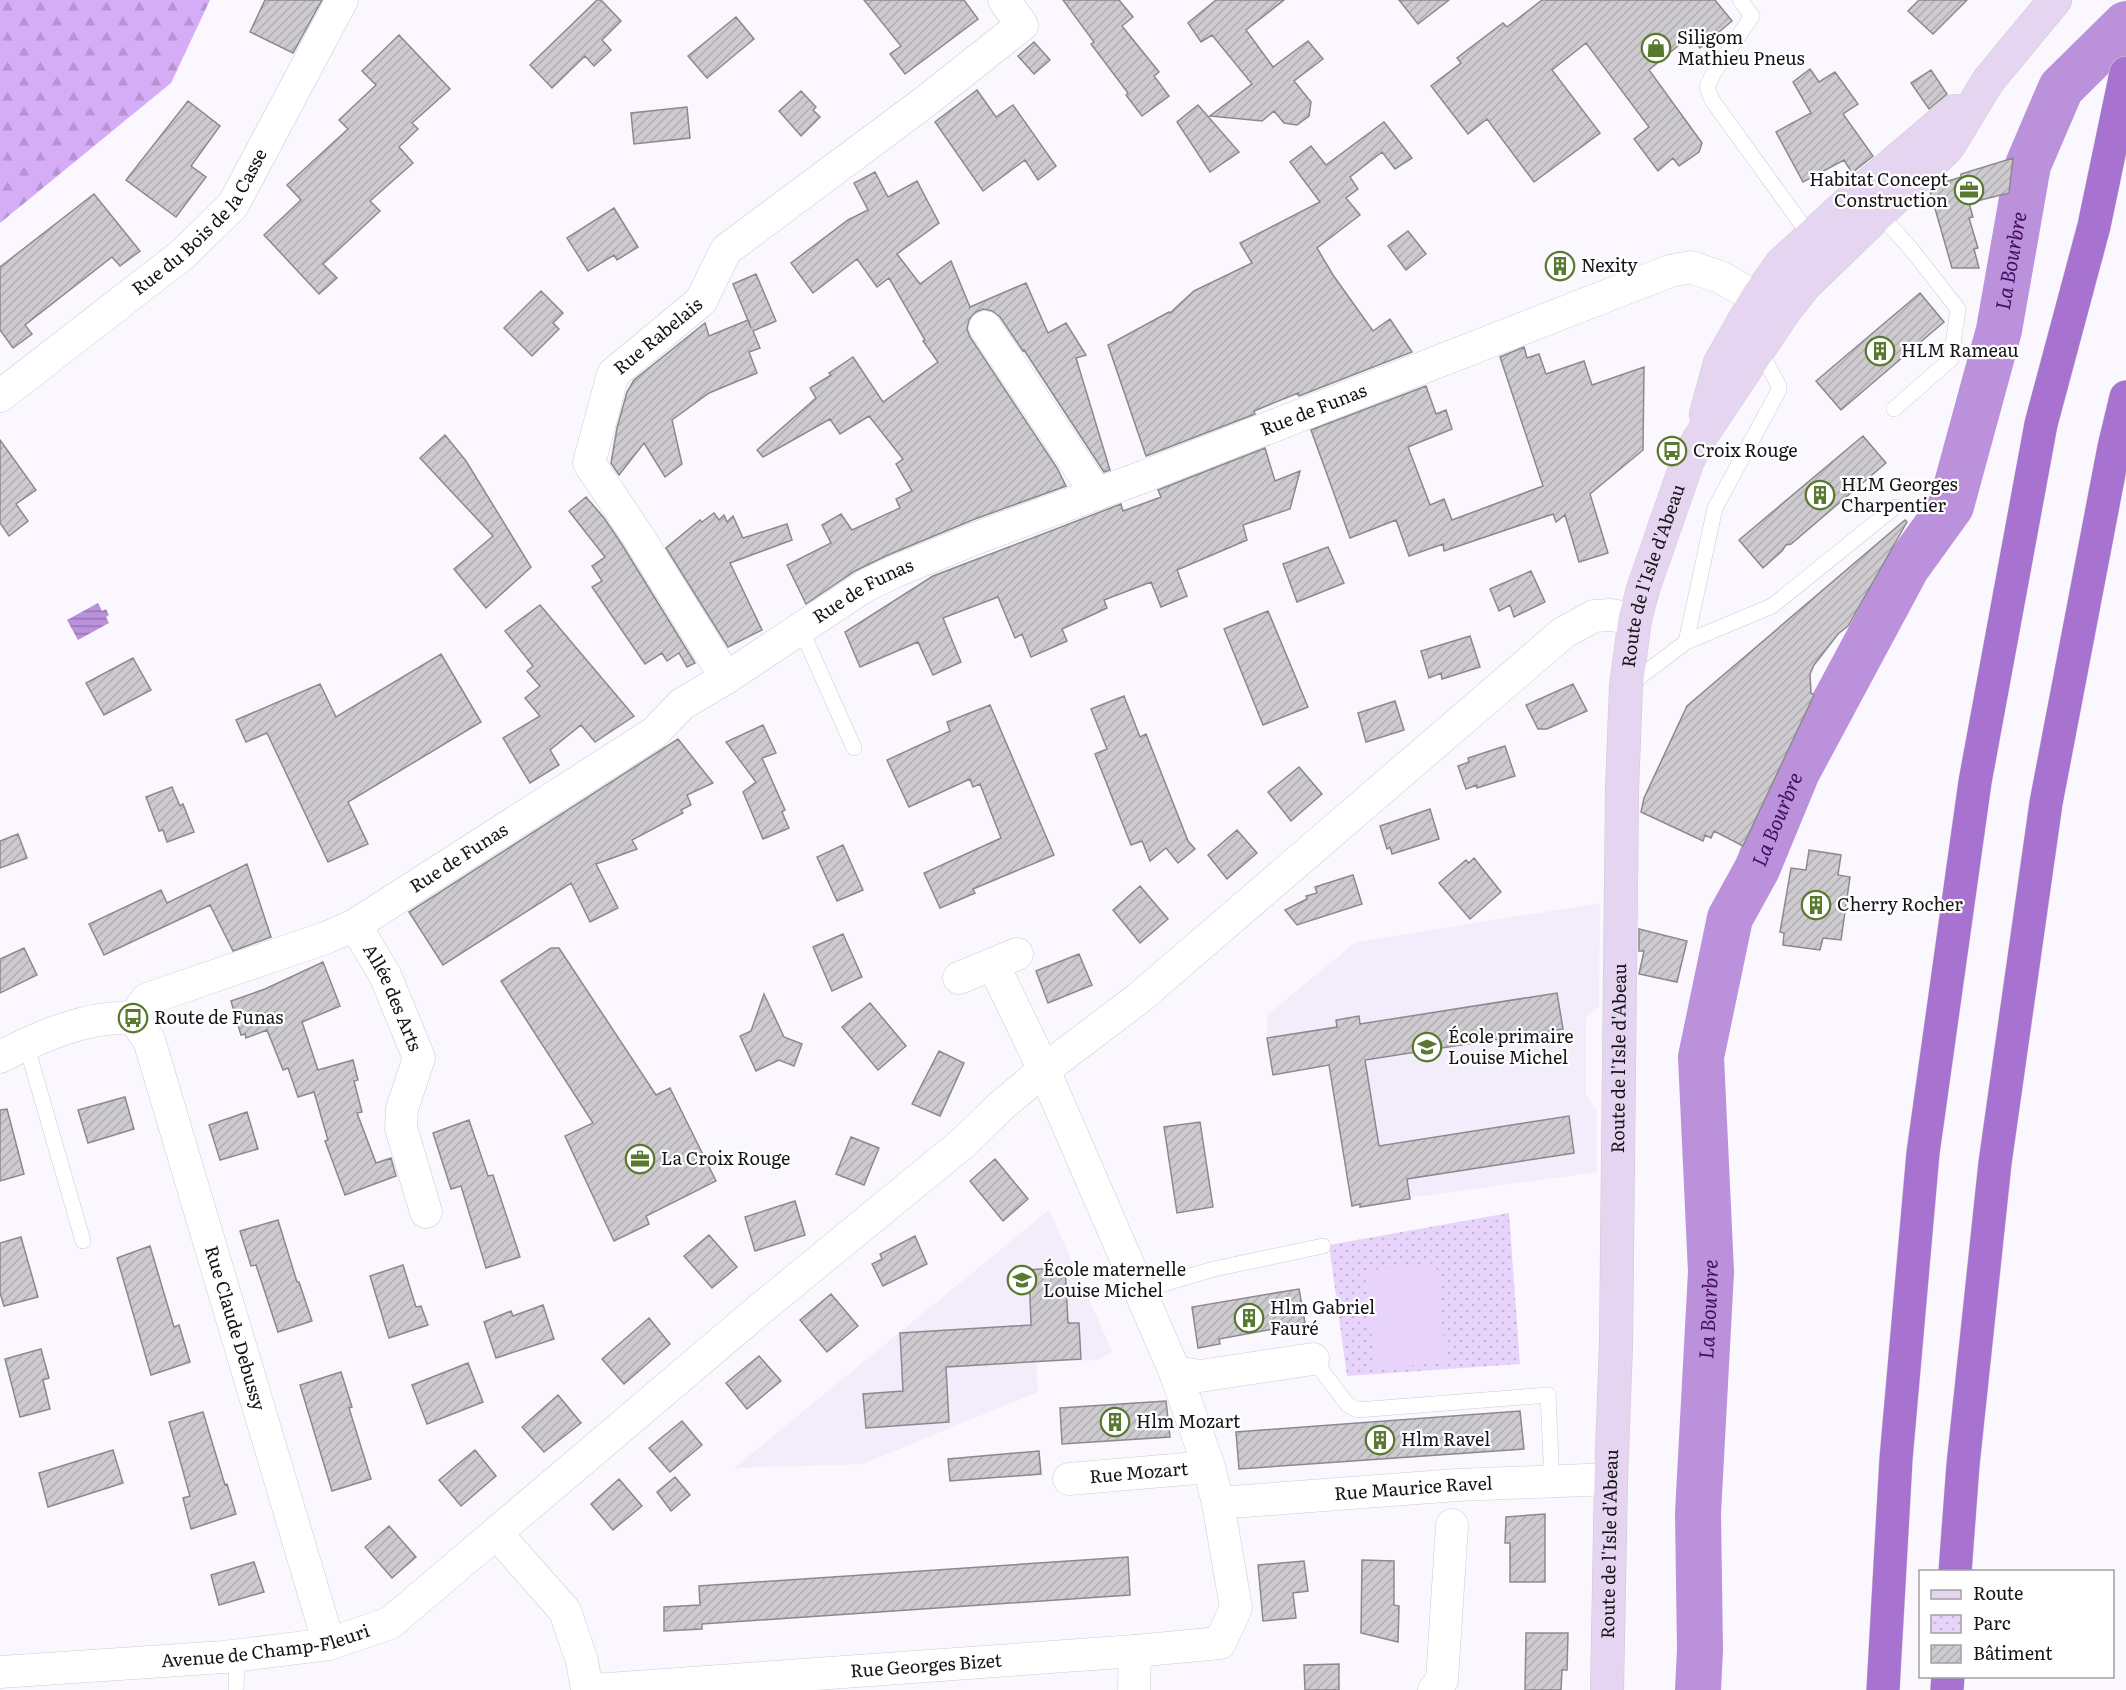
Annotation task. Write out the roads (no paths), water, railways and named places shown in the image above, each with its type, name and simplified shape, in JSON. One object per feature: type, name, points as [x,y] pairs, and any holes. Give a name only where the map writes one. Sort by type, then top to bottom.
[{"type":"highway","points":[[1883,1690],[1896,1459],[1923,1153],[1975,782],[2041,424],[2094,226],[2126,74]]},
{"type":"highway","points":[[1955,1570],[1963,1465],[1995,1163],[2046,803],[2114,447],[2126,396]]},
{"type":"street","name":"Rue du Bois de la Casse","points":[[0,396],[183,254],[233,204],[342,0]]},
{"type":"street","name":"Rue Rabelais","points":[[726,678],[589,463],[613,374],[701,301],[726,250],[926,101],[1022,25],[1004,0]]},
{"type":"street","points":[[1870,203],[1948,147],[1988,81],[2055,0]]},
{"type":"street","name":"Route de l'Isle d'Abeau","points":[[1607,1690],[1616,1346],[1622,790],[1626,687],[1635,619],[1684,470],[1699,439],[1719,363],[1748,342],[1770,306],[1805,285],[1820,249],[1870,203]]},
{"type":"street","name":"Rue de Funas","points":[[133,1018],[147,999],[328,938],[356,925],[654,733],[682,704],[726,678],[865,586],[896,571],[1670,271],[1691,267],[1720,277],[1770,306]]},
{"type":"street","points":[[985,327],[1096,493]]},
{"type":"street","name":"Avenue de Champ-Fleuri","points":[[0,1671],[237,1656],[329,1644],[390,1623],[759,1310],[963,1143],[1001,1106],[1044,1070],[1139,998],[1563,633],[1594,616],[1611,615],[1635,619]]},
{"type":"street","name":"Allée des Arts","points":[[356,925],[385,975],[419,1058],[402,1109],[401,1128],[426,1212]]},
{"type":"street","points":[[959,978],[1005,959],[1044,1070],[1175,1372],[1209,1467],[1218,1503]]},
{"type":"street","points":[[13,1050],[42,1037],[112,1017],[133,1018]]},
{"type":"street","name":"Rue Claude Debussy","points":[[133,1018],[149,1040],[329,1644]]},
{"type":"street","points":[[1175,1372],[1200,1376],[1313,1359]]},
{"type":"street","name":"Rue Mozart","points":[[1069,1479],[1209,1467]]},
{"type":"street","name":"Rue Maurice Ravel","points":[[1218,1503],[1457,1485],[1611,1479]]},
{"type":"street","name":"Rue Georges Bizet","points":[[594,1690],[1220,1643],[1236,1608],[1218,1503]]},
{"type":"street","points":[[1434,1690],[1442,1680],[1452,1525]]},
{"type":"street","points":[[497,1534],[565,1611],[582,1660],[587,1690]]},
{"type":"street","points":[[1134,1690],[1135,1651]]},
{"type":"lane","points":[[1740,0],[1752,16],[1713,74],[1707,87],[1712,100],[1820,249]]},
{"type":"lane","points":[[1870,203],[1911,249],[1958,309],[1952,359],[1894,409]]},
{"type":"lane","points":[[1686,642],[1715,508],[1779,390],[1779,386],[1748,342]]},
{"type":"lane","points":[[1626,687],[1686,642],[1772,606],[1895,507]]},
{"type":"lane","points":[[800,627],[854,748]]},
{"type":"lane","points":[[13,1050],[83,1241]]},
{"type":"lane","points":[[1139,1291],[1214,1269],[1323,1246]]},
{"type":"lane","points":[[1313,1359],[1347,1404],[1357,1410],[1548,1395],[1552,1481]]},
{"type":"lane","points":[[236,1690],[237,1656]]},
{"type":"waterway","name":"La Bourbre","points":[[1698,1690],[1700,1650],[1698,1513],[1711,1272],[1701,1057],[1730,918],[1757,869],[1797,772],[1907,567],[1951,506],[1999,330],[2028,165],[2061,88],[2126,24]]},
{"type":"place","name":"Siligom Mathieu Pneus","points":[[1656,48]]},
{"type":"place","name":"Habitat Concept Construction","points":[[1969,190]]},
{"type":"place","name":"Nexity","points":[[1560,266]]},
{"type":"place","name":"HLM Rameau","points":[[1880,351]]},
{"type":"place","name":"Croix Rouge","points":[[1672,451]]},
{"type":"place","name":"HLM Georges Charpentier","points":[[1820,495]]},
{"type":"place","name":"Cherry Rocher","points":[[1816,905]]},
{"type":"place","name":"Route de Funas","points":[[133,1018]]},
{"type":"place","name":"École primaire Louise Michel","points":[[1427,1047]]},
{"type":"place","name":"La Croix Rouge","points":[[640,1159]]},
{"type":"place","name":"École maternelle Louise Michel","points":[[1022,1280]]},
{"type":"place","name":"Hlm Gabriel Fauré","points":[[1249,1318]]},
{"type":"place","name":"Hlm Mozart","points":[[1115,1422]]},
{"type":"place","name":"Hlm Ravel","points":[[1380,1440]]}]
